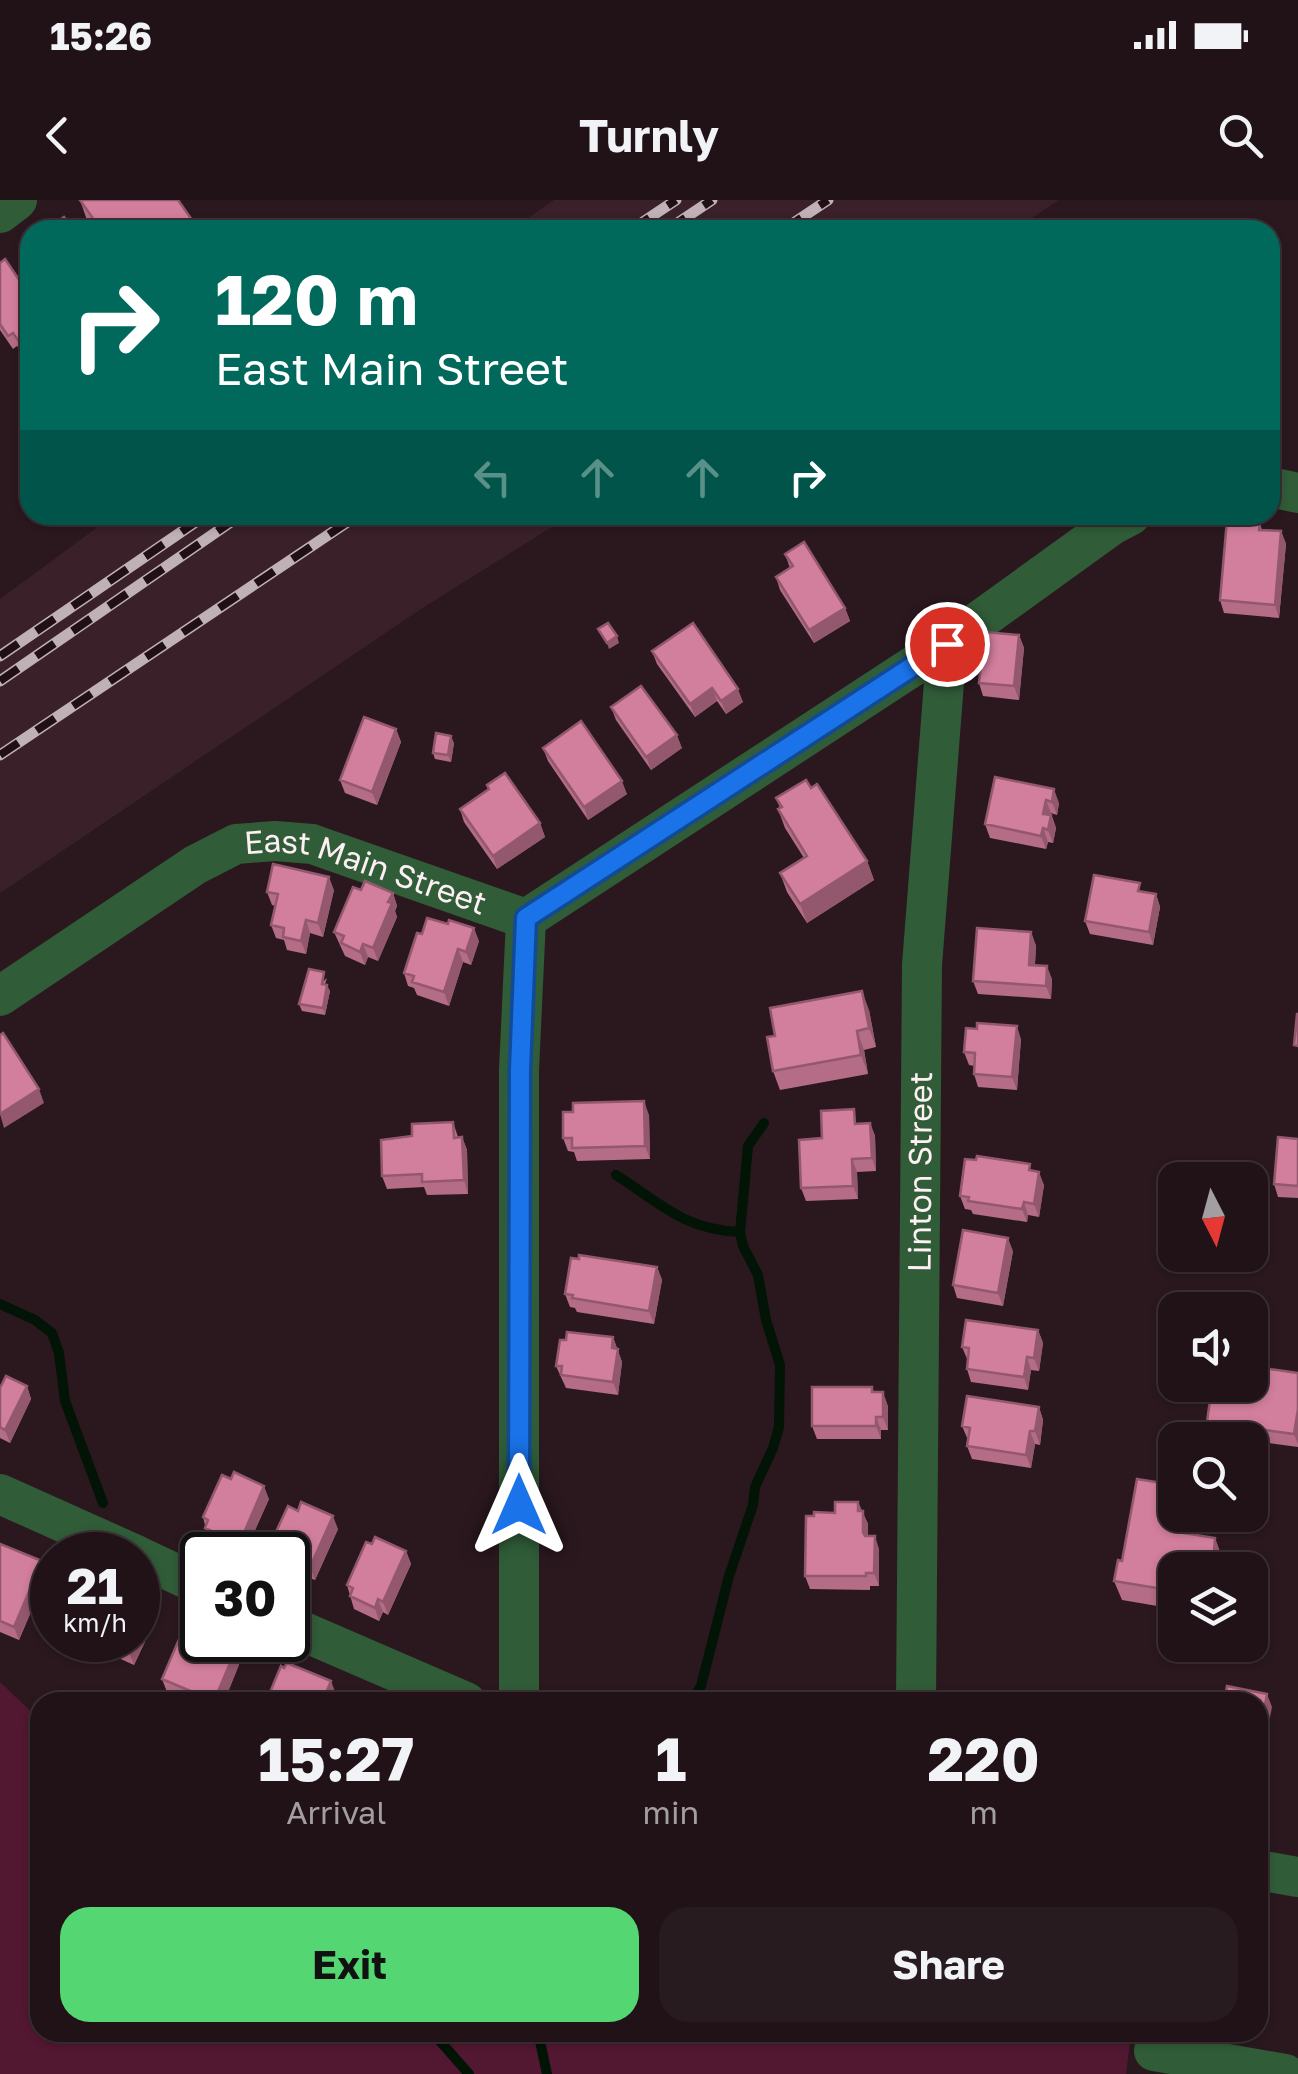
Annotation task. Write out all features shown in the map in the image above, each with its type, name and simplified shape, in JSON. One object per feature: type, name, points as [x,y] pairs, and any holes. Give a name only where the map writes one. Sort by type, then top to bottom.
[{"type":"street","points":[[0,213],[17,200]]},
{"type":"street","name":"East Main Street","points":[[0,996],[195,864],[236,844],[274,840],[312,844],[526,918],[947,644],[1112,525]]},
{"type":"street","name":"Linton Street","points":[[916,1692],[922,965],[947,644]]},
{"type":"street","points":[[519,1692],[520,1070],[526,918]]},
{"type":"street","points":[[0,1494],[85,1532]]},
{"type":"street","points":[[310,1635],[443,1692]]},
{"type":"street","points":[[1268,1872],[1298,1877]]},
{"type":"street","points":[[1154,2052],[1286,2074]]},
{"type":"shaded area","points":[[554,200],[1059,200],[1029,220],[525,220]]},
{"type":"shaded area","points":[[100,525],[555,525],[421,609],[0,893],[0,599]]},
{"type":"shaded area","points":[[0,1682],[30,1710],[30,2042],[1130,2042],[1126,2074],[0,2074]]},
{"type":"building","points":[[80,200],[178,200],[192,220],[94,220]]},
{"type":"building","points":[[5,259],[20,281],[18,340],[13,333],[8,336],[0,324],[0,263]]},
{"type":"building","points":[[1227,525],[1260,525],[1259,530],[1281,531],[1275,605],[1220,600]]},
{"type":"building","points":[[804,542],[845,608],[809,630],[776,577],[793,566],[785,554]]},
{"type":"building","points":[[608,623],[617,636],[607,643],[598,629]]},
{"type":"building","points":[[693,623],[738,689],[721,701],[712,688],[690,704],[652,651]]},
{"type":"building","points":[[984,632],[1019,635],[1014,686],[979,683]]},
{"type":"building","points":[[641,686],[677,735],[646,757],[611,707]]},
{"type":"building","points":[[364,717],[396,729],[372,792],[340,780]]},
{"type":"building","points":[[581,721],[622,781],[584,807],[543,748]]},
{"type":"building","points":[[436,733],[451,736],[448,755],[433,753]]},
{"type":"building","points":[[505,773],[540,823],[493,856],[460,809]]},
{"type":"building","points":[[995,777],[1054,789],[1052,802],[1046,800],[1043,814],[1051,815],[1048,830],[1043,828],[1041,836],[985,824]]},
{"type":"building","points":[[806,780],[811,788],[817,784],[867,861],[800,904],[780,873],[807,856],[778,809],[782,807],[776,798]]},
{"type":"building","points":[[273,864],[329,877],[318,923],[306,920],[301,941],[283,937],[284,928],[271,925],[278,894],[267,892]]},
{"type":"building","points":[[1094,875],[1140,883],[1138,891],[1156,894],[1149,932],[1085,921]]},
{"type":"building","points":[[365,881],[393,893],[373,948],[363,944],[360,952],[341,943],[344,936],[334,932],[353,887],[361,890]]},
{"type":"building","points":[[427,918],[474,928],[466,952],[458,949],[444,992],[412,982],[414,976],[404,973],[417,933],[422,934]]},
{"type":"building","points":[[977,928],[1031,932],[1029,965],[1047,966],[1046,986],[973,981]]},
{"type":"building","points":[[309,969],[324,972],[322,984],[327,985],[323,1008],[299,1004]]},
{"type":"building","points":[[862,991],[869,1028],[857,1031],[861,1055],[773,1071],[767,1037],[775,1036],[770,1008]]},
{"type":"building","points":[[1298,1014],[1298,1046],[1294,1045]]},
{"type":"building","points":[[977,1023],[1017,1026],[1012,1077],[974,1074],[975,1053],[964,1052],[966,1028],[977,1029]]},
{"type":"building","points":[[3,1033],[39,1089],[0,1114],[0,1035]]},
{"type":"building","points":[[644,1101],[645,1146],[572,1148],[572,1138],[563,1138],[563,1112],[573,1112],[573,1103]]},
{"type":"building","points":[[854,1109],[855,1124],[870,1123],[872,1158],[852,1159],[853,1186],[801,1188],[799,1140],[822,1138],[821,1111]]},
{"type":"building","points":[[453,1122],[454,1138],[462,1137],[464,1180],[422,1182],[422,1174],[382,1176],[381,1140],[412,1136],[412,1124]]},
{"type":"building","points":[[1278,1137],[1298,1139],[1298,1186],[1274,1184]]},
{"type":"building","points":[[977,1156],[1030,1164],[1029,1170],[1039,1172],[1034,1204],[1024,1202],[1022,1209],[968,1201],[969,1197],[960,1196],[965,1159],[976,1160]]},
{"type":"building","points":[[963,1230],[1008,1238],[998,1293],[953,1285]]},
{"type":"building","points":[[579,1255],[657,1267],[649,1311],[565,1294],[571,1258],[579,1259]]},
{"type":"building","points":[[966,1320],[1038,1330],[1034,1358],[1027,1357],[1024,1377],[967,1369],[969,1348],[962,1347]]},
{"type":"building","points":[[567,1332],[613,1337],[612,1348],[618,1349],[613,1382],[561,1375],[562,1366],[556,1366],[560,1340],[566,1340]]},
{"type":"building","points":[[1268,1369],[1298,1373],[1294,1434],[1268,1430],[1268,1422],[1207,1422],[1210,1402],[1268,1402]]},
{"type":"building","points":[[6,1376],[27,1386],[5,1430],[0,1427],[0,1388]]},
{"type":"building","points":[[812,1387],[872,1387],[872,1392],[883,1392],[883,1417],[876,1417],[876,1426],[812,1426]]},
{"type":"building","points":[[967,1396],[1039,1407],[1026,1455],[967,1446],[970,1428],[962,1426]]},
{"type":"building","points":[[234,1472],[264,1486],[244,1532],[214,1532],[205,1528],[208,1520],[203,1517],[222,1475],[231,1479]]},
{"type":"building","points":[[1137,1479],[1158,1482],[1158,1532],[1215,1538],[1214,1551],[1219,1552],[1158,1552],[1158,1588],[1114,1581],[1118,1560],[1122,1561]]},
{"type":"building","points":[[301,1502],[333,1516],[310,1567],[310,1532],[276,1532],[288,1506],[298,1511]]},
{"type":"building","points":[[835,1502],[858,1502],[858,1511],[863,1511],[863,1532],[865,1536],[875,1536],[874,1573],[805,1576],[806,1516],[814,1516],[814,1512],[835,1513]]},
{"type":"building","points":[[375,1537],[406,1551],[383,1602],[378,1599],[375,1608],[350,1596],[353,1588],[347,1585],[366,1542],[372,1544]]},
{"type":"building","points":[[0,1544],[30,1556],[30,1589],[14,1627],[0,1621]]},
{"type":"building","points":[[180,1637],[180,1662],[230,1662],[218,1692],[193,1692],[162,1679]]},
{"type":"building","points":[[287,1663],[331,1681],[326,1692],[270,1692],[281,1666],[284,1668]]},
{"type":"building","points":[[1227,1686],[1257,1692],[1226,1692]]},
{"type":"waterway","points":[[697,1692],[755,1487],[779,1427],[780,1365],[758,1275],[740,1232],[748,1146],[764,1123]]},
{"type":"waterway","points":[[616,1175],[688,1220],[740,1232]]},
{"type":"waterway","points":[[0,1304],[35,1320],[52,1333],[59,1353],[65,1401],[103,1503]]},
{"type":"waterway","points":[[441,2042],[469,2074]]},
{"type":"waterway","points":[[540,2042],[547,2074]]},
{"type":"railway","points":[[646,220],[676,200]]},
{"type":"railway","points":[[682,220],[712,200]]},
{"type":"railway","points":[[798,220],[828,200]]},
{"type":"railway","points":[[0,656],[191,525]]},
{"type":"railway","points":[[0,681],[226,525]]},
{"type":"railway","points":[[0,755],[343,525]]},
{"type":"route","points":[[519,1505],[520,1070],[526,918],[947,644]]}]
